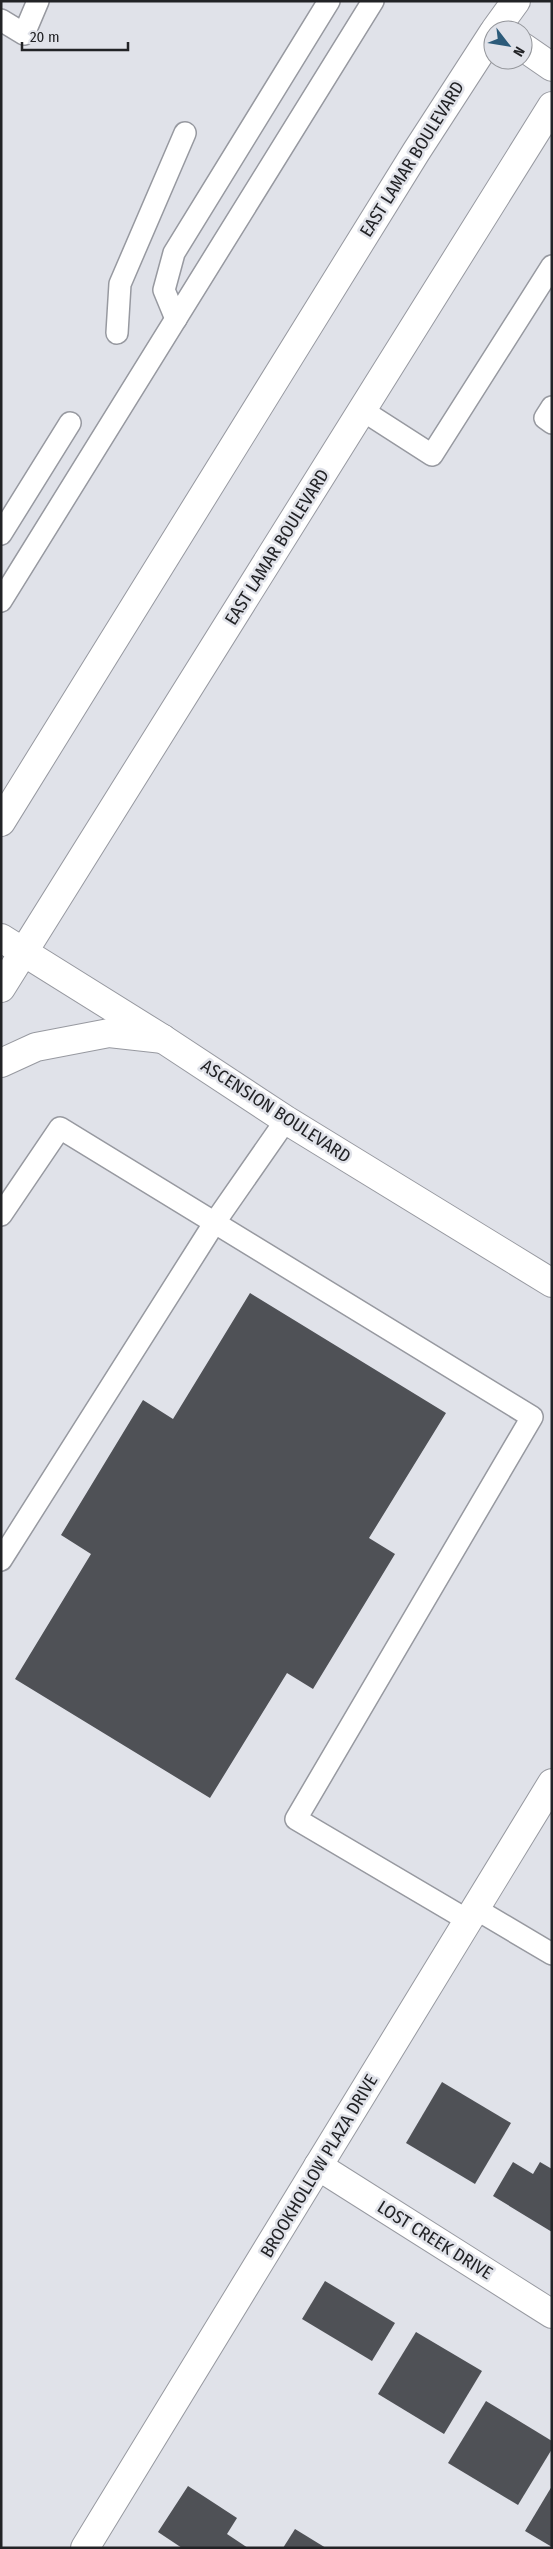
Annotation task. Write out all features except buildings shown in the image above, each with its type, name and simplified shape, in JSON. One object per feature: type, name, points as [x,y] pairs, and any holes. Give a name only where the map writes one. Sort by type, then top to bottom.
[{"type":"main road","name":"EAST LAMAR BOULEVARD","points":[[503,20],[516,1]]},
{"type":"main road","name":"EAST LAMAR BOULEVARD","points":[[1,822],[410,160],[483,50]]},
{"type":"main road","points":[[533,54],[552,67]]},
{"type":"main road","name":"EAST LAMAR BOULEVARD","points":[[1,988],[552,106]]},
{"type":"main road","name":"ASCENSION BOULEVARD","points":[[1,938],[163,1038],[286,1120],[552,1283]]},
{"type":"main road","points":[[1,1064],[36,1047],[109,1033],[163,1038]]},
{"type":"main road","name":"BROOKHOLLOW PLAZA DRIVE","points":[[85,2548],[552,1783]]},
{"type":"main road","name":"LOST CREEK DRIVE","points":[[318,2166],[552,2314]]},
{"type":"lane","points":[[1,20],[24,34],[38,1]]},
{"type":"lane","points":[[176,319],[164,290],[174,252],[329,1]]},
{"type":"lane","points":[[1,601],[373,1]]},
{"type":"lane","points":[[117,333],[120,284],[185,133]]},
{"type":"lane","points":[[143,233],[174,252]]},
{"type":"lane","points":[[362,410],[432,455],[552,266]]},
{"type":"lane","points":[[552,407],[545,418],[552,423]]},
{"type":"lane","points":[[1,534],[70,423]]},
{"type":"lane","points":[[1,1560],[215,1222],[286,1120]]},
{"type":"lane","points":[[1,1215],[60,1128],[532,1417],[296,1819],[473,1915],[552,1954]]}]
